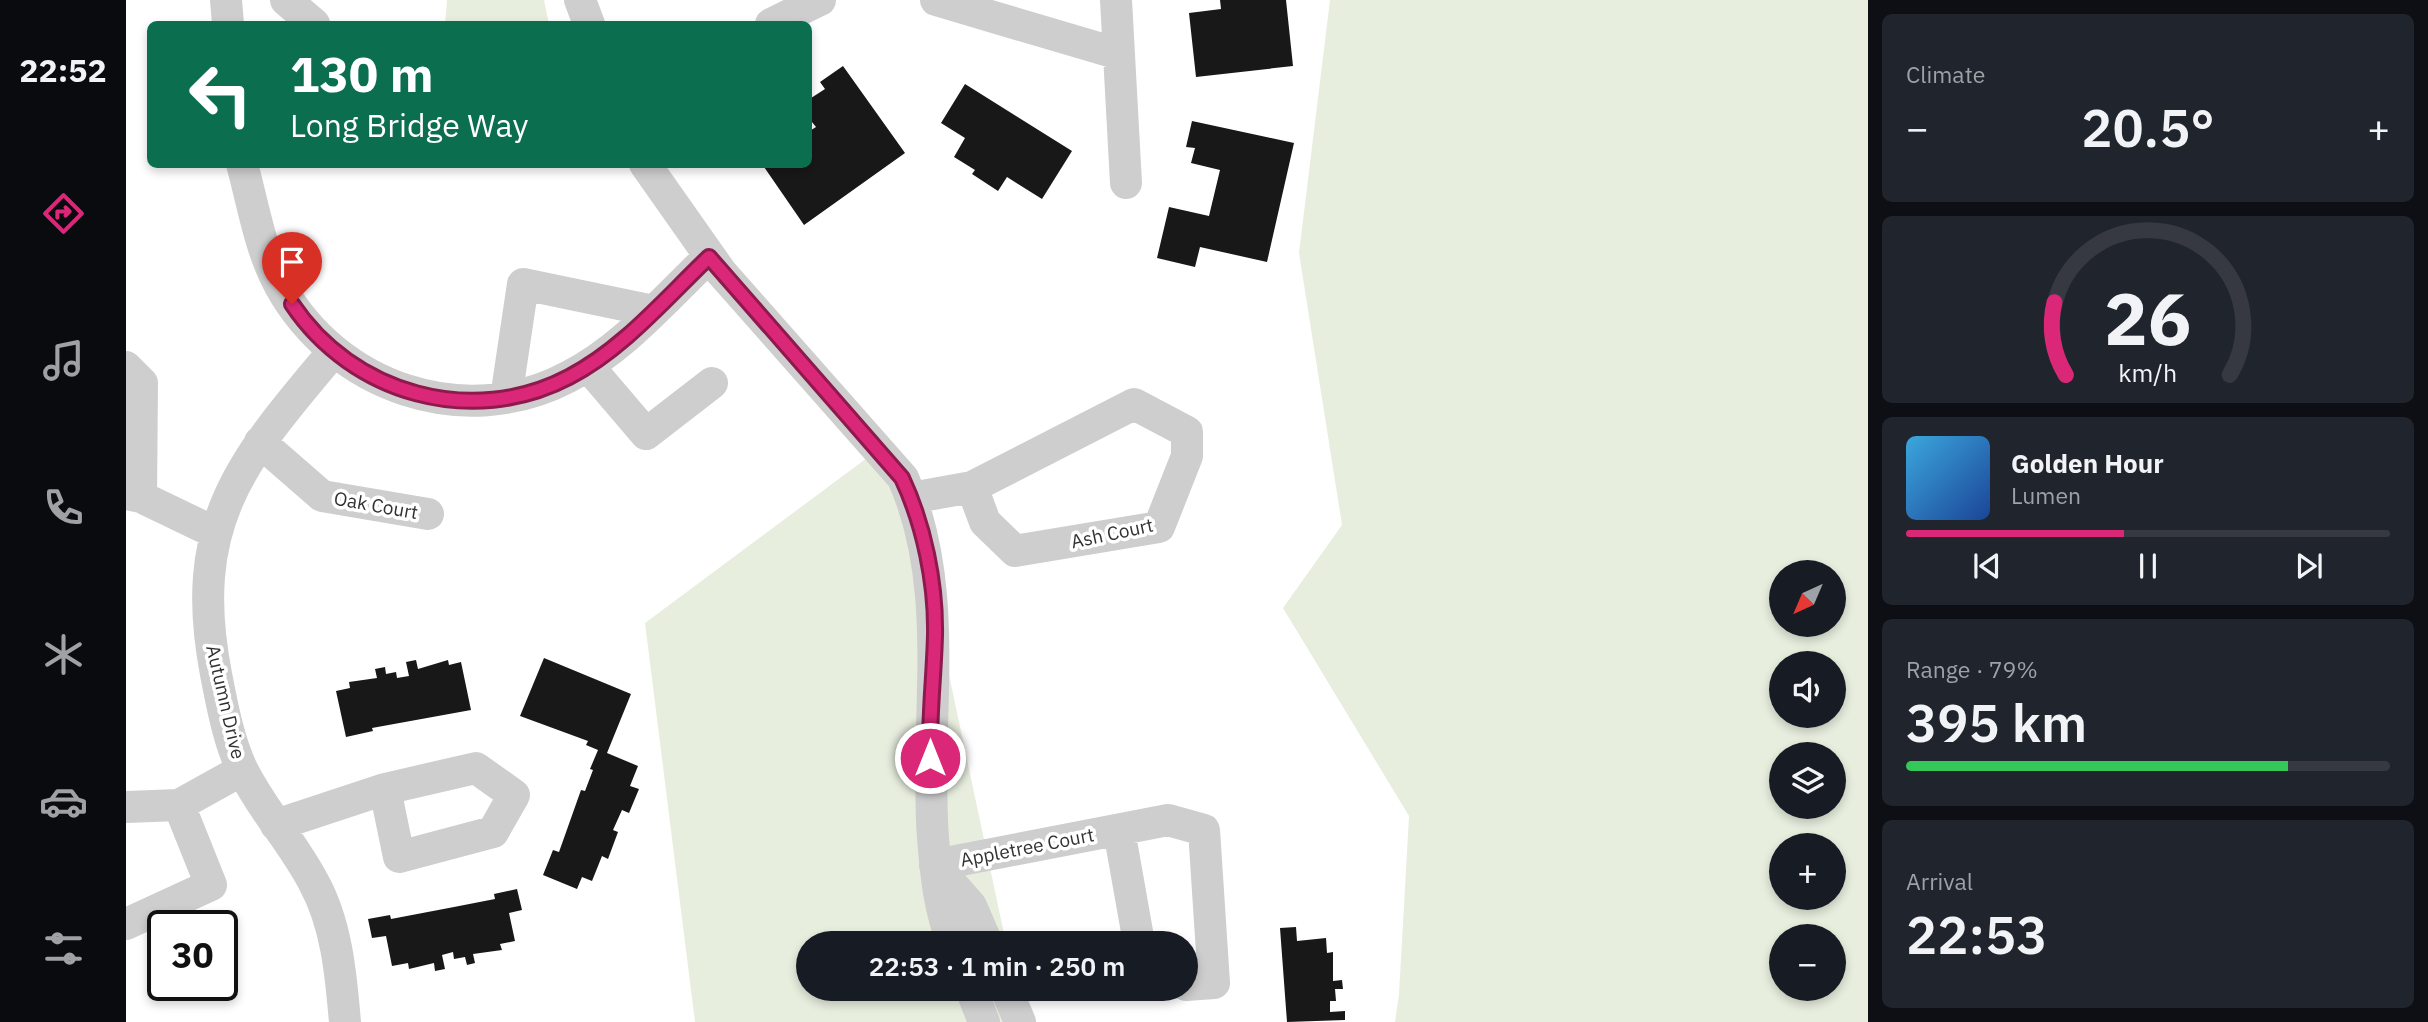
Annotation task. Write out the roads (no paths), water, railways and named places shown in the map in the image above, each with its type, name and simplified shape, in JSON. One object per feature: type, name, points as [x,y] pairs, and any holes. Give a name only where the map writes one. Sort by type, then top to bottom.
[{"type":"street","points":[[226,0],[228,21]]},
{"type":"street","points":[[286,0],[310,21]]},
{"type":"street","points":[[580,0],[588,21]]},
{"type":"street","points":[[777,21],[820,0]]},
{"type":"street","points":[[936,0],[1119,54]]},
{"type":"street","points":[[1115,0],[1126,183]]},
{"type":"street","points":[[243,168],[268,257],[280,286],[305,323],[333,352],[374,379],[416,395],[460,401],[506,398],[548,387],[588,366],[619,344],[709,257]]},
{"type":"street","points":[[648,168],[709,257],[902,478],[911,498],[927,555],[935,632],[930,733],[935,865],[943,921],[948,931]]},
{"type":"street","points":[[506,398],[523,284],[653,311]]},
{"type":"street","name":"Autumn Drive","points":[[333,352],[260,442],[224,502],[216,533],[208,594],[211,645],[220,694],[242,770],[314,883],[328,916],[341,978],[345,1022]]},
{"type":"street","points":[[588,366],[646,434],[712,383]]},
{"type":"street","points":[[126,367],[142,383],[133,496],[216,533]]},
{"type":"street","name":"Ash Court","points":[[911,498],[972,487],[1134,404],[1187,432],[1187,456],[1159,527],[1015,551],[985,522],[972,487]]},
{"type":"street","name":"Oak Court","points":[[260,442],[322,496],[428,514]]},
{"type":"street","points":[[126,807],[179,805],[242,770]]},
{"type":"street","points":[[276,825],[385,789]]},
{"type":"street","points":[[126,924],[211,885],[179,805]]},
{"type":"street","name":"Appletree Court","points":[[935,865],[1168,820],[1205,830],[1214,983],[1198,984]]},
{"type":"street","name":"Appletree Court","points":[[1119,830],[1137,931]]},
{"type":"street","points":[[935,865],[971,906],[982,931]]},
{"type":"street","points":[[976,1001],[984,1022]]},
{"type":"street","points":[[1011,1001],[1020,1022]]}]
